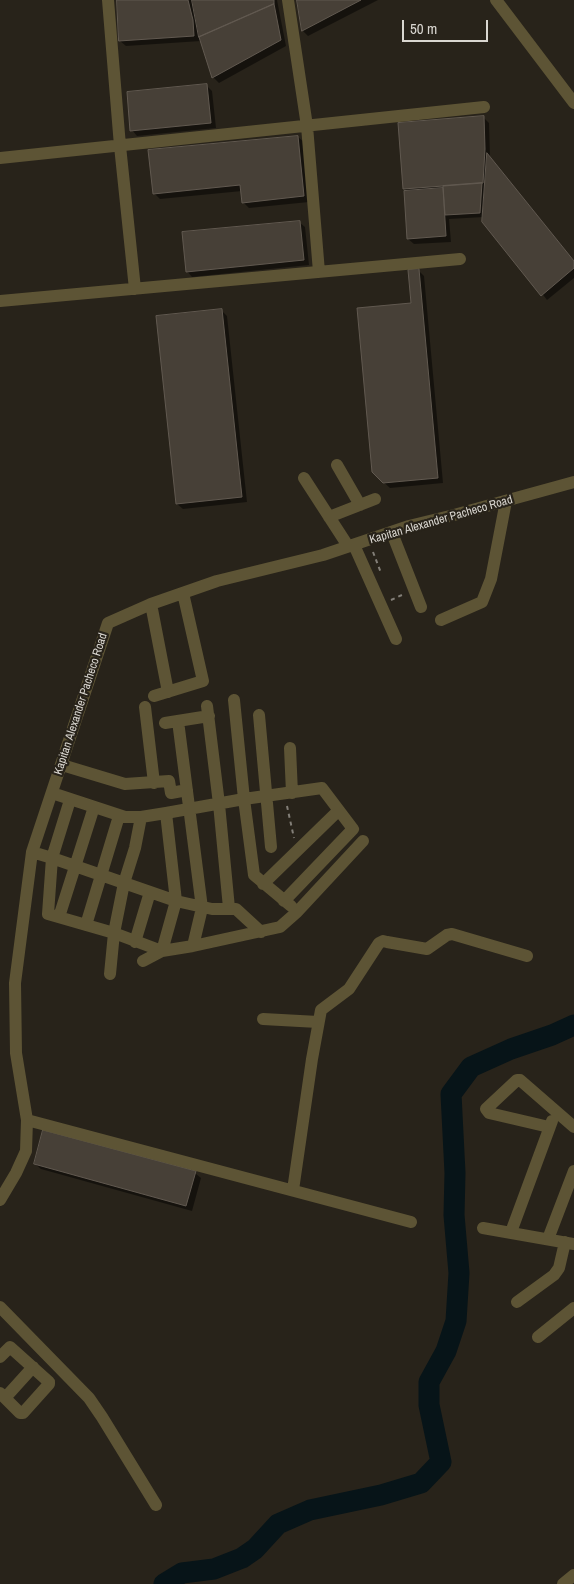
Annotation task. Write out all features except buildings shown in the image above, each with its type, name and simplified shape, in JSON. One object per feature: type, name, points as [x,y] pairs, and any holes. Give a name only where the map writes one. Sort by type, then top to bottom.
[{"type":"street","points":[[108,0],[120,146],[135,290]]},
{"type":"street","points":[[288,0],[307,126],[319,272]]},
{"type":"street","points":[[496,0],[574,102]]},
{"type":"street","points":[[0,158],[484,107]]},
{"type":"street","points":[[0,302],[460,259]]},
{"type":"street","points":[[338,465],[360,505]]},
{"type":"street","points":[[304,478],[351,546],[396,639]]},
{"type":"street","name":"Kapitan Alexander Pacheco Road","points":[[0,1200],[26,1151],[27,1120],[16,1053],[15,983],[32,852],[108,623],[151,604],[217,581],[323,555],[409,526],[574,482]]},
{"type":"street","points":[[330,518],[375,499]]},
{"type":"street","points":[[442,620],[482,602],[491,579],[506,501]]},
{"type":"street","points":[[392,533],[421,607]]},
{"type":"street","points":[[154,696],[204,685],[183,593]]},
{"type":"street","points":[[151,604],[168,692]]},
{"type":"street","points":[[234,700],[254,875],[298,912]]},
{"type":"street","points":[[145,707],[154,783]]},
{"type":"street","points":[[193,946],[202,908],[187,790],[172,722],[208,711],[230,908]]},
{"type":"street","points":[[259,715],[271,846]]},
{"type":"street","points":[[288,793],[290,748]]},
{"type":"street","points":[[62,765],[125,784],[154,783],[169,780],[171,793],[187,790]]},
{"type":"street","points":[[52,793],[119,816],[141,817],[320,788],[353,828],[284,901]]},
{"type":"street","points":[[70,800],[52,858],[48,914],[114,933],[162,951]]},
{"type":"street","points":[[59,917],[94,807]]},
{"type":"street","points":[[263,884],[338,810]]},
{"type":"street","points":[[162,951],[176,901],[166,813]]},
{"type":"street","points":[[86,925],[119,816]]},
{"type":"street","points":[[110,974],[114,933],[124,883],[135,848],[141,817]]},
{"type":"street","points":[[143,961],[162,951],[280,927],[298,912],[363,841]]},
{"type":"street","points":[[32,852],[176,901],[202,908],[236,908],[261,932]]},
{"type":"street","points":[[136,942],[150,892]]},
{"type":"street","points":[[293,1190],[321,1010],[349,989],[379,943],[383,941],[427,949],[447,935],[456,934],[527,956]]},
{"type":"street","points":[[262,1019],[318,1022]]},
{"type":"street","points":[[549,1127],[489,1113],[486,1109],[517,1080],[520,1080],[574,1127]]},
{"type":"street","points":[[510,1232],[556,1112]]},
{"type":"street","points":[[27,1120],[411,1222]]},
{"type":"street","points":[[548,1239],[574,1172]]},
{"type":"street","points":[[483,1228],[570,1243],[554,1275],[518,1302]]},
{"type":"street","points":[[0,1308],[89,1398],[156,1505]]},
{"type":"street","points":[[538,1337],[574,1308]]},
{"type":"street","points":[[0,1357],[10,1347],[48,1380],[49,1384],[23,1413],[20,1413],[3,1395],[32,1367]]},
{"type":"street","points":[[563,1584],[574,1575]]},
{"type":"path","points":[[368,540],[381,574]]},
{"type":"path","points":[[381,605],[414,590]]},
{"type":"path","points":[[288,793],[297,849]]},
{"type":"waterway","points":[[164,1584],[182,1573],[214,1569],[242,1558],[255,1549],[278,1524],[310,1510],[381,1495],[421,1483],[441,1462],[429,1405],[429,1382],[446,1351],[456,1321],[459,1273],[454,1215],[455,1173],[451,1094],[471,1067],[511,1049],[552,1035],[574,1025]]}]
